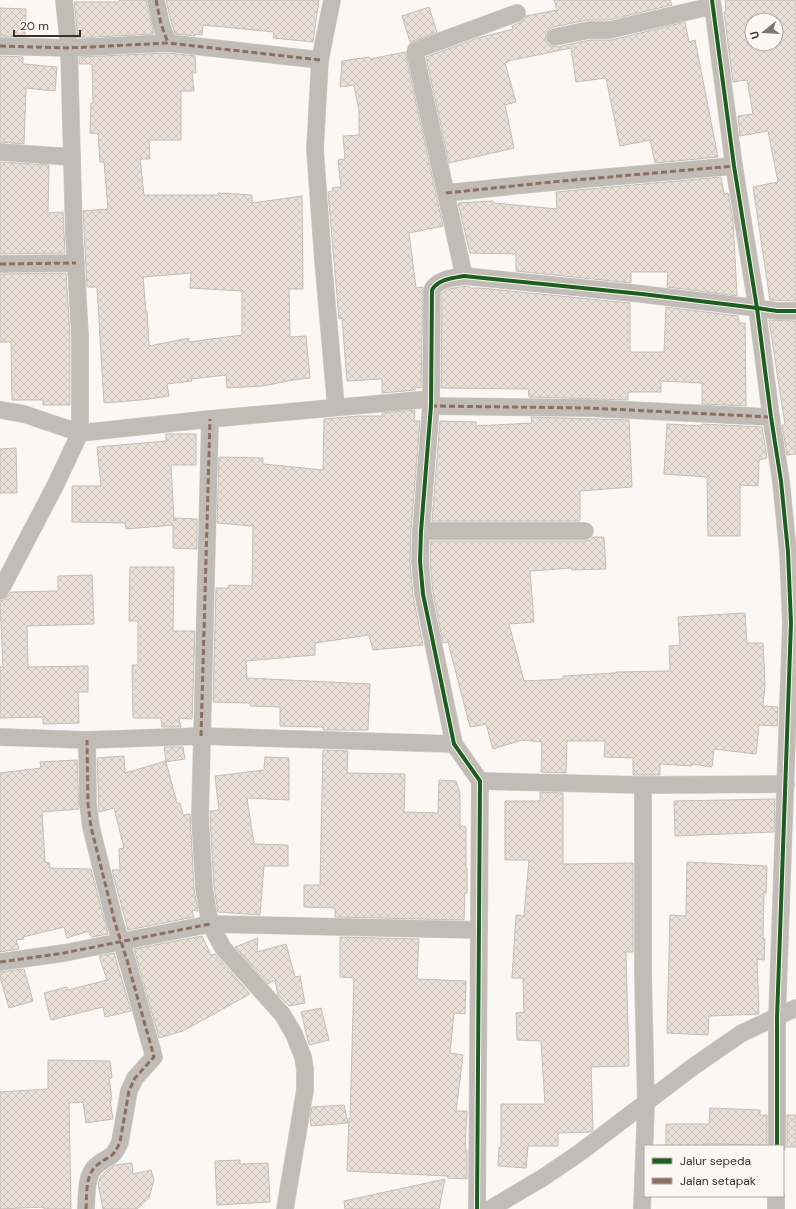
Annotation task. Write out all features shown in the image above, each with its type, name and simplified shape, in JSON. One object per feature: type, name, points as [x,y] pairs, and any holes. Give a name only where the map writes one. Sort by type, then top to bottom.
[{"type":"street","points":[[0,591],[55,486],[80,433],[80,335],[76,263],[69,48],[64,0]]},
{"type":"street","points":[[156,0],[161,24],[168,43]]},
{"type":"street","points":[[332,0],[320,60],[316,149],[323,260],[336,407]]},
{"type":"street","points":[[555,37],[589,30],[610,30],[622,28],[712,3],[734,166],[757,308],[781,481],[794,623],[777,1018],[777,1145]]},
{"type":"street","points":[[464,276],[415,53],[416,50],[517,13]]},
{"type":"street","points":[[0,46],[69,48],[168,43],[320,60]]},
{"type":"street","points":[[0,152],[72,157]]},
{"type":"street","points":[[446,193],[734,166]]},
{"type":"street","points":[[0,264],[76,263]]},
{"type":"street","points":[[477,1209],[480,781],[454,744],[423,594],[420,561],[430,403],[432,290],[435,285],[442,281],[464,276],[777,311],[796,311]]},
{"type":"street","points":[[0,410],[24,414],[80,433],[336,407],[430,403],[589,408],[771,417]]},
{"type":"street","points":[[210,419],[201,736],[200,817],[204,888],[210,924],[223,948],[282,1014],[294,1034],[303,1057],[305,1069],[305,1090],[284,1209]]},
{"type":"street","points":[[421,531],[585,531]]},
{"type":"street","points":[[0,737],[87,740],[201,736],[454,744]]},
{"type":"street","points":[[86,1209],[88,1183],[92,1171],[95,1167],[113,1155],[120,1142],[131,1084],[154,1057],[115,924],[91,827],[88,804],[87,740]]},
{"type":"street","points":[[480,781],[644,785],[786,784]]},
{"type":"street","points":[[644,785],[643,973],[646,1103],[644,1145]]},
{"type":"street","points":[[0,962],[64,953],[210,924],[479,930]]},
{"type":"street","points":[[490,1209],[544,1177],[582,1151],[694,1066],[742,1033],[796,1008]]},
{"type":"street","points":[[642,1209],[644,1156]]},
{"type":"street","points":[[776,1197],[776,1209]]},
{"type":"building","points":[[119,0],[146,0],[154,34],[78,38],[74,2],[119,2]]},
{"type":"building","points":[[166,0],[319,0],[313,42],[273,38],[274,32],[203,25],[202,35],[195,34],[195,36],[175,34]]},
{"type":"building","points":[[554,0],[670,0],[672,5],[609,20],[587,20],[553,27],[549,29],[545,39],[548,44],[557,47],[590,40],[612,40],[685,22],[689,42],[695,40],[718,157],[655,163],[650,140],[620,146],[606,78],[576,82],[571,48],[508,61],[505,63],[516,102],[505,105],[514,148],[449,163],[426,57],[478,38],[513,29],[512,26],[521,22],[526,16],[557,10]]},
{"type":"building","points":[[725,0],[796,0],[796,301],[770,300],[753,187],[778,182],[768,131],[740,136],[738,116],[753,114],[747,80],[733,82],[724,12],[726,11]]},
{"type":"building","points":[[429,7],[437,32],[410,42],[402,16]]},
{"type":"building","points":[[0,8],[26,9],[25,37],[0,36]]},
{"type":"building","points":[[405,52],[443,226],[409,233],[416,288],[423,287],[421,388],[415,387],[415,390],[382,393],[382,379],[347,381],[342,318],[339,319],[328,192],[333,191],[332,188],[341,187],[338,160],[345,159],[343,136],[359,135],[359,111],[354,85],[340,87],[342,61],[369,57],[370,59]]},
{"type":"building","points":[[168,53],[195,56],[196,73],[192,73],[194,91],[181,91],[181,140],[149,140],[150,159],[140,159],[144,195],[218,195],[218,193],[252,195],[252,203],[302,196],[303,289],[289,289],[290,337],[306,336],[310,378],[263,386],[227,388],[226,375],[191,379],[192,381],[167,384],[169,396],[104,403],[97,287],[87,287],[83,211],[108,209],[104,162],[100,162],[98,134],[90,133],[91,103],[93,103],[92,64],[79,64],[79,57]],"holes":[[[191,273],[190,288],[242,291],[242,335],[189,342],[189,338],[149,346],[143,277]]]},
{"type":"building","points":[[0,56],[23,57],[23,64],[57,67],[55,91],[26,88],[24,144],[0,142]]},
{"type":"building","points":[[0,162],[49,165],[48,213],[63,212],[65,253],[0,254]]},
{"type":"building","points":[[721,177],[724,194],[728,193],[733,220],[737,296],[667,287],[668,272],[631,272],[631,283],[516,271],[516,254],[470,253],[458,203],[493,201],[494,203],[557,209],[556,192]]},
{"type":"building","points":[[66,273],[70,335],[70,405],[43,405],[43,400],[12,400],[11,342],[0,342],[0,274]]},
{"type":"building","points":[[464,286],[470,288],[630,303],[630,352],[664,352],[666,307],[738,316],[739,323],[745,323],[746,406],[702,404],[702,383],[661,381],[661,392],[628,392],[628,400],[529,397],[528,389],[441,388],[442,293],[449,289]]},
{"type":"building","points":[[769,320],[796,321],[796,454],[787,455],[782,425],[785,425]]},
{"type":"building","points":[[415,410],[414,421],[420,421],[411,530],[410,562],[413,596],[423,645],[373,650],[369,635],[315,643],[315,655],[246,661],[247,678],[370,684],[368,730],[323,730],[323,727],[280,726],[280,707],[250,706],[250,703],[213,702],[216,588],[228,588],[229,585],[252,586],[253,526],[217,523],[219,457],[263,458],[263,464],[323,470],[324,419],[382,416],[382,413]]},
{"type":"building","points":[[531,417],[629,420],[632,487],[580,491],[580,521],[432,521],[440,421],[476,422],[476,426],[532,423]]},
{"type":"building","points":[[667,424],[762,427],[767,458],[759,460],[758,486],[740,485],[740,536],[708,536],[707,477],[664,474]]},
{"type":"building","points":[[166,434],[196,434],[196,465],[171,465],[174,521],[174,518],[197,519],[197,549],[173,548],[173,525],[126,529],[125,523],[72,522],[72,486],[101,486],[97,447],[166,441]]},
{"type":"building","points":[[16,448],[17,493],[0,493],[0,449]]},
{"type":"building","points":[[593,537],[604,537],[606,569],[572,570],[572,568],[530,571],[534,622],[509,624],[524,681],[563,679],[563,676],[616,672],[670,671],[669,646],[680,645],[678,617],[745,613],[747,643],[763,643],[765,684],[763,706],[778,707],[777,726],[759,725],[756,754],[714,749],[712,767],[693,764],[692,766],[660,764],[660,775],[633,775],[633,758],[604,757],[605,741],[567,741],[566,773],[541,772],[542,742],[522,740],[493,749],[486,724],[470,727],[448,642],[443,643],[433,593],[430,561],[431,541],[585,541],[590,540]]},
{"type":"building","points":[[130,567],[174,567],[173,631],[195,631],[192,719],[179,718],[181,727],[162,727],[161,718],[133,718],[132,665],[138,665],[138,621],[129,621]]},
{"type":"building","points":[[92,575],[94,624],[27,626],[28,667],[88,666],[88,692],[78,692],[79,723],[43,724],[43,717],[0,718],[0,667],[3,667],[0,601],[6,599],[11,592],[58,591],[58,576]]},
{"type":"building","points":[[164,747],[183,747],[185,759],[166,762],[177,803],[180,803],[183,815],[190,814],[194,889],[198,911],[192,910],[194,917],[128,930],[112,870],[120,870],[119,849],[124,848],[114,808],[99,812],[97,758],[124,756],[125,773],[166,761]]},
{"type":"building","points":[[323,750],[348,751],[347,773],[405,774],[404,812],[438,813],[439,780],[456,781],[460,794],[460,826],[466,827],[467,893],[465,893],[464,920],[335,917],[335,908],[304,907],[304,885],[320,885]]},
{"type":"building","points":[[265,757],[289,758],[289,800],[247,798],[254,844],[288,845],[288,866],[264,866],[260,915],[218,912],[214,887],[210,817],[210,811],[219,810],[215,776],[264,770]]},
{"type":"building","points":[[77,760],[79,809],[42,812],[45,862],[50,863],[49,868],[91,869],[108,934],[92,937],[89,931],[67,938],[64,927],[23,937],[24,939],[16,940],[19,949],[0,952],[0,773],[41,768],[40,762]]},
{"type":"building","points":[[540,792],[563,793],[563,864],[633,863],[633,952],[626,952],[629,1066],[591,1067],[593,1130],[591,1132],[558,1133],[558,1146],[528,1146],[526,1168],[498,1166],[499,1147],[501,1147],[501,1104],[545,1104],[541,1041],[517,1040],[516,1013],[524,1012],[523,978],[512,978],[516,915],[524,916],[529,860],[505,860],[505,801],[540,801]]},
{"type":"building","points":[[775,799],[774,832],[675,836],[674,801]]},
{"type":"building","points":[[687,862],[767,866],[766,893],[764,893],[764,960],[757,959],[759,1014],[709,1016],[708,1035],[667,1033],[670,915],[686,916]]},
{"type":"building","points":[[202,936],[211,955],[215,954],[250,994],[183,1031],[159,1038],[134,949]]},
{"type":"building","points":[[340,937],[419,939],[417,979],[466,981],[465,1014],[454,1013],[450,1053],[463,1055],[456,1111],[467,1111],[465,1149],[467,1150],[467,1179],[448,1178],[447,1176],[347,1171],[354,978],[340,977]]},
{"type":"building","points":[[258,938],[257,952],[286,944],[295,977],[300,976],[305,1003],[289,1006],[278,995],[275,980],[268,984],[235,947]]},
{"type":"building","points":[[114,953],[131,1011],[105,1017],[103,1007],[51,1020],[44,993],[67,987],[68,990],[107,980],[99,956]]},
{"type":"building","points":[[24,969],[33,1001],[9,1008],[0,977],[0,972]]},
{"type":"building","points":[[321,1008],[329,1040],[309,1045],[301,1012]]},
{"type":"building","points":[[48,1060],[110,1061],[112,1078],[109,1078],[112,1100],[110,1100],[113,1119],[86,1123],[83,1102],[69,1103],[71,1209],[44,1209],[44,1207],[0,1209],[0,1092],[48,1089]]},
{"type":"building","points":[[344,1105],[348,1123],[311,1126],[310,1119],[312,1107]]},
{"type":"building","points":[[710,1108],[760,1110],[760,1115],[767,1115],[767,1145],[666,1145],[666,1124],[709,1124]]},
{"type":"building","points":[[787,1115],[796,1115],[796,1147],[787,1147]]},
{"type":"building","points":[[240,1160],[240,1164],[268,1163],[270,1202],[217,1205],[215,1161]]},
{"type":"building","points":[[132,1163],[133,1174],[151,1170],[154,1180],[149,1198],[137,1209],[103,1209],[98,1184],[101,1176],[115,1165]]},
{"type":"building","points":[[445,1179],[439,1209],[345,1209],[344,1201]]},
{"type":"marked path","points":[[156,0],[161,24],[168,43]]},
{"type":"marked path","points":[[0,46],[69,48],[168,43],[320,60]]},
{"type":"marked path","points":[[446,193],[734,166]]},
{"type":"marked path","points":[[0,264],[76,263]]},
{"type":"marked path","points":[[431,406],[589,408],[771,417]]},
{"type":"marked path","points":[[201,736],[210,419]]},
{"type":"marked path","points":[[86,1209],[87,1186],[92,1170],[115,1152],[120,1142],[129,1091],[135,1078],[154,1057],[115,923],[91,827],[88,804],[87,740]]},
{"type":"marked path","points":[[0,962],[64,953],[210,924]]},
{"type":"cycle path","points":[[712,0],[734,166],[757,308],[781,481],[788,552],[791,623],[777,1018],[777,1145]]},
{"type":"cycle path","points":[[477,1209],[480,781],[454,744],[423,594],[420,561],[431,406],[432,290],[442,281],[464,276],[642,294],[777,311],[796,311]]}]
